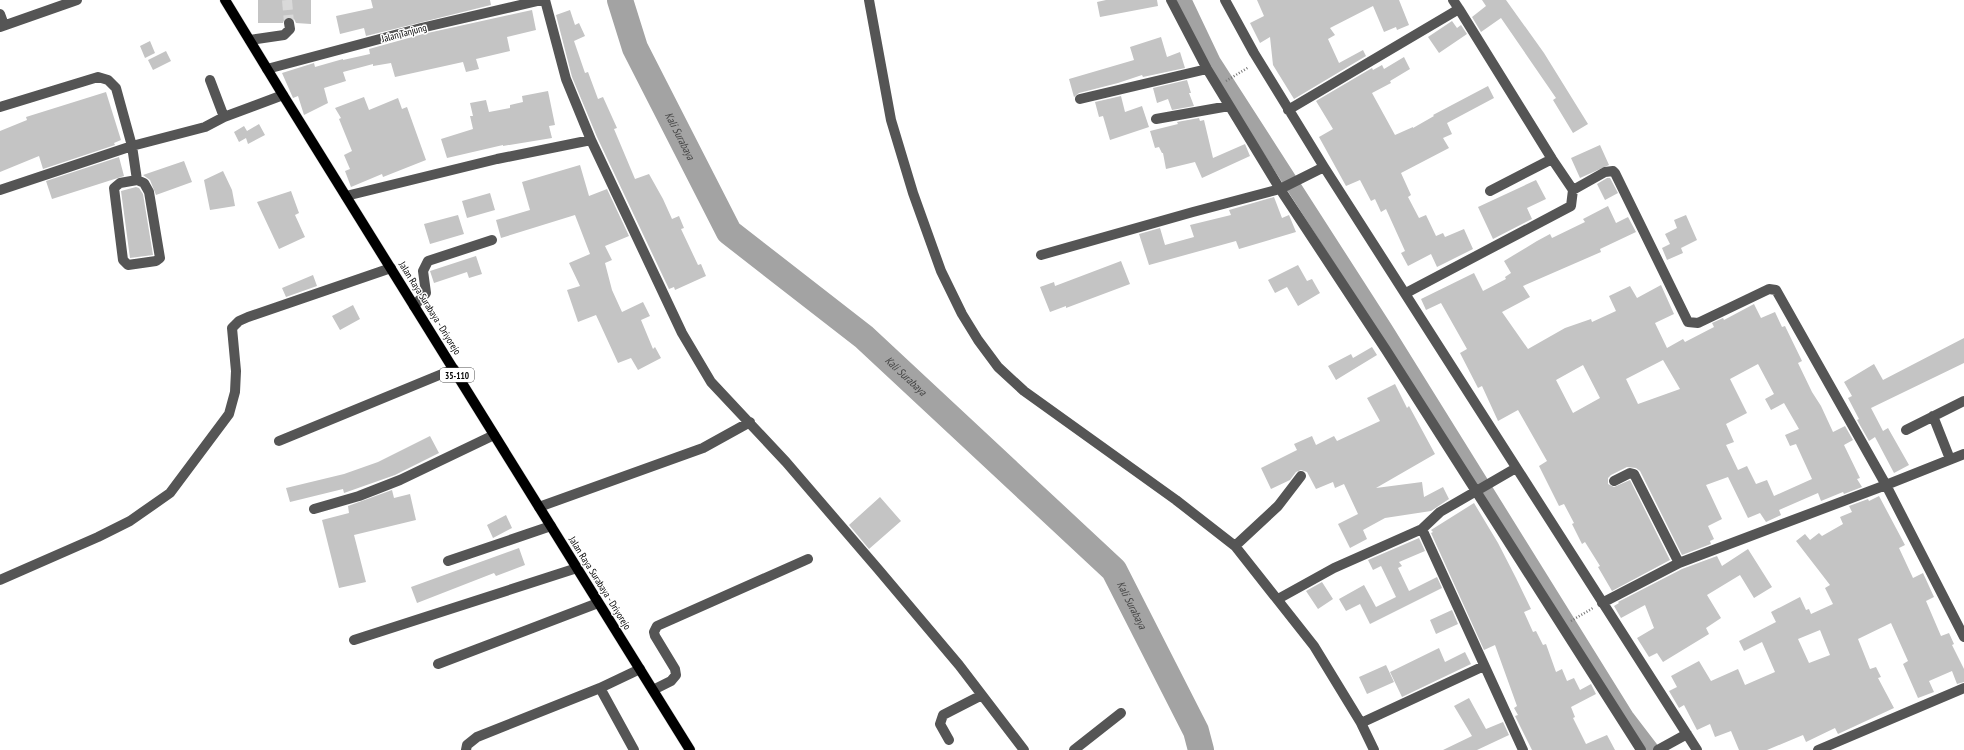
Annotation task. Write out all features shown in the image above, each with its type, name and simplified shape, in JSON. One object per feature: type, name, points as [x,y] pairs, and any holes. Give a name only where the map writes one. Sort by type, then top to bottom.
[{"type":"main road","name":"Jalan Raya Surabaya - Driyorejo","points":[[225,0],[282,96],[391,268],[690,750]]},
{"type":"street","points":[[0,14],[2,26],[77,0]]},
{"type":"street","name":"Jalan Tanjung","points":[[267,69],[420,28],[542,0]]},
{"type":"street","points":[[545,0],[566,79],[591,140],[682,333],[711,382],[786,462],[878,569],[982,695],[1024,750]]},
{"type":"street","points":[[869,0],[891,120],[913,193],[941,271],[962,314],[978,340],[998,367],[1024,391],[1176,500],[1235,546],[1314,646],[1362,723],[1374,750]]},
{"type":"street","points":[[1171,0],[1207,69],[1229,106],[1477,490],[1606,692],[1641,750]]},
{"type":"street","points":[[1225,0],[1320,169],[1406,293],[1516,468],[1598,605],[1697,750]]},
{"type":"street","points":[[1406,293],[1569,209],[1571,206],[1573,190],[1552,159],[1453,0]]},
{"type":"street","points":[[1288,110],[1459,9]]},
{"type":"street","points":[[250,40],[284,35],[290,29],[289,23]]},
{"type":"street","points":[[1080,99],[1207,69]]},
{"type":"street","points":[[0,107],[98,77],[108,80],[116,88],[132,146],[137,180]]},
{"type":"street","points":[[210,80],[224,117]]},
{"type":"street","points":[[0,190],[132,146],[205,126],[224,117],[282,96]]},
{"type":"street","points":[[1156,119],[1229,106]]},
{"type":"street","points":[[346,196],[497,159],[591,140]]},
{"type":"street","points":[[1490,191],[1552,159]]},
{"type":"street","points":[[1041,256],[1193,212],[1283,188],[1320,169]]},
{"type":"street","points":[[1573,190],[1605,172],[1613,171],[1615,173],[1688,322],[1698,323],[1769,289],[1776,290],[1886,485],[1964,638]]},
{"type":"street","points":[[137,180],[144,183],[148,192],[160,258],[156,261],[128,265],[123,260],[114,188],[120,182],[137,180]]},
{"type":"street","points":[[414,306],[426,293],[423,271],[428,261],[492,240]]},
{"type":"street","points":[[0,580],[98,537],[130,520],[170,493],[229,414],[236,385],[232,328],[234,324],[248,317],[391,268]]},
{"type":"street","points":[[279,441],[454,369]]},
{"type":"street","points":[[1906,430],[1964,401]]},
{"type":"street","points":[[1933,416],[1950,459]]},
{"type":"street","points":[[539,507],[703,448],[750,422]]},
{"type":"street","points":[[314,509],[359,496],[400,480],[494,434]]},
{"type":"street","points":[[1598,605],[1679,563],[1964,454]]},
{"type":"street","points":[[1278,599],[1334,568],[1422,529],[1440,512],[1516,468]]},
{"type":"street","points":[[1614,481],[1630,473],[1634,474],[1679,563]]},
{"type":"street","points":[[1235,546],[1278,506],[1301,476]]},
{"type":"street","points":[[448,561],[551,526]]},
{"type":"street","points":[[1422,529],[1523,750]]},
{"type":"street","points":[[653,690],[671,681],[676,675],[675,669],[655,636],[654,632],[657,626],[808,559]]},
{"type":"street","points":[[354,640],[577,568]]},
{"type":"street","points":[[438,664],[598,603]]},
{"type":"street","points":[[1362,723],[1484,666]]},
{"type":"street","points":[[466,750],[467,745],[477,737],[600,688],[640,669]]},
{"type":"street","points":[[600,688],[634,750]]},
{"type":"street","points":[[1818,750],[1964,688]]},
{"type":"street","points":[[949,740],[940,724],[943,715],[982,695]]},
{"type":"street","points":[[1074,750],[1121,713]]},
{"type":"street","points":[[1658,750],[1687,734]]},
{"type":"path","points":[[1224,82],[1249,67]]},
{"type":"path","points":[[1568,624],[1598,605]]},
{"type":"building","points":[[258,0],[311,0],[311,24],[296,23],[294,19],[288,17],[285,18],[283,23],[258,23]]},
{"type":"building","points":[[371,0],[490,0],[491,5],[366,36],[364,28],[340,34],[336,16],[373,8]]},
{"type":"building","points":[[1106,0],[1157,0],[1158,6],[1100,17],[1097,2]]},
{"type":"building","points":[[1257,0],[1399,0],[1409,25],[1397,30],[1396,27],[1384,32],[1373,6],[1330,28],[1335,35],[1328,39],[1339,63],[1363,50],[1366,56],[1294,99],[1273,65],[1270,37],[1260,43],[1250,23],[1264,16]]},
{"type":"building","points":[[1482,0],[1506,0],[1544,53],[1588,124],[1573,133],[1553,100],[1556,98],[1501,18],[1481,32],[1472,17],[1486,6]]},
{"type":"building","points":[[532,10],[536,30],[507,37],[510,51],[476,59],[479,69],[466,72],[463,62],[395,77],[391,63],[373,66],[373,64],[343,72],[346,81],[324,88],[328,103],[304,115],[298,96],[293,98],[282,73],[314,63],[315,67],[343,59],[370,54],[369,49],[423,34]]},
{"type":"building","points":[[570,10],[575,25],[579,23],[585,36],[574,41],[585,73],[588,72],[598,99],[603,97],[617,128],[614,129],[635,179],[649,174],[672,219],[679,216],[684,228],[681,229],[698,265],[701,264],[706,276],[675,290],[674,287],[669,289],[597,137],[572,77],[556,15]]},
{"type":"building","points":[[1452,21],[1457,28],[1461,25],[1467,34],[1439,53],[1428,37]]},
{"type":"building","points":[[1161,37],[1167,57],[1180,52],[1185,68],[1143,77],[1142,75],[1079,93],[1074,97],[1069,79],[1134,60],[1130,47]]},
{"type":"building","points":[[150,41],[155,53],[145,58],[140,46]]},
{"type":"building","points":[[166,51],[171,61],[153,70],[148,60]]},
{"type":"building","points":[[1404,57],[1410,69],[1390,81],[1391,83],[1372,93],[1395,135],[1413,128],[1434,116],[1433,115],[1488,86],[1494,98],[1447,123],[1452,134],[1443,138],[1449,148],[1401,173],[1411,195],[1408,197],[1419,218],[1426,215],[1436,236],[1443,233],[1445,237],[1464,229],[1473,249],[1437,267],[1431,254],[1408,266],[1401,253],[1405,251],[1386,209],[1381,212],[1375,199],[1371,201],[1360,180],[1346,186],[1319,137],[1333,129],[1316,101],[1372,68],[1373,70],[1382,65],[1384,69]]},
{"type":"building","points":[[1187,80],[1191,93],[1189,93],[1194,106],[1172,110],[1168,99],[1157,103],[1153,88]]},
{"type":"building","points":[[548,91],[555,125],[549,126],[552,138],[503,145],[447,158],[441,139],[473,129],[470,116],[473,116],[470,103],[486,100],[489,112],[510,108],[510,105],[523,102],[522,96]]},
{"type":"building","points":[[106,92],[121,140],[114,143],[115,145],[43,169],[39,156],[0,172],[0,131],[27,120],[26,117]]},
{"type":"building","points":[[1121,96],[1125,112],[1142,106],[1149,127],[1110,140],[1103,116],[1099,117],[1095,102]]},
{"type":"building","points":[[364,97],[369,110],[398,98],[402,109],[407,107],[426,160],[383,177],[382,174],[351,187],[345,171],[350,169],[344,155],[352,151],[339,119],[341,118],[335,108]]},
{"type":"building","points":[[1199,118],[1200,121],[1204,120],[1213,158],[1245,144],[1250,156],[1202,178],[1195,162],[1166,169],[1163,153],[1159,147],[1155,148],[1150,131],[1178,124],[1177,122]]},
{"type":"building","points":[[259,124],[265,135],[248,144],[246,138],[239,142],[234,132],[244,126],[247,131]]},
{"type":"building","points":[[1600,145],[1609,165],[1580,178],[1571,158]]},
{"type":"building","points":[[119,157],[124,176],[52,199],[46,181]]},
{"type":"building","points":[[184,161],[192,182],[156,195],[150,180],[143,175]]},
{"type":"building","points":[[580,165],[589,196],[607,189],[629,236],[605,246],[612,260],[605,263],[612,290],[622,312],[643,302],[650,316],[641,320],[653,349],[655,347],[661,358],[638,370],[631,358],[618,363],[596,315],[578,322],[567,290],[580,286],[569,263],[590,254],[575,215],[501,238],[496,220],[530,210],[522,182]]},
{"type":"building","points":[[223,171],[232,190],[235,206],[210,210],[204,180]]},
{"type":"building","points":[[1607,178],[1610,178],[1618,193],[1605,200],[1597,184]]},
{"type":"building","points":[[1536,180],[1546,199],[1527,208],[1532,219],[1493,239],[1478,207]]},
{"type":"building","points":[[136,187],[139,188],[143,194],[153,255],[130,258],[121,191]]},
{"type":"building","points":[[291,191],[299,213],[295,215],[305,237],[279,249],[257,202]]},
{"type":"building","points":[[490,193],[495,210],[467,218],[462,201]]},
{"type":"building","points":[[1274,197],[1282,218],[1289,215],[1296,232],[1239,249],[1236,241],[1149,265],[1139,234],[1160,228],[1165,245],[1194,237],[1190,225],[1231,215],[1229,210]]},
{"type":"building","points":[[1608,206],[1616,223],[1628,217],[1636,232],[1600,249],[1601,252],[1523,286],[1530,297],[1502,312],[1528,349],[1565,328],[1591,319],[1592,322],[1616,311],[1609,296],[1630,286],[1637,298],[1661,285],[1674,314],[1655,323],[1667,348],[1683,339],[1685,342],[1714,327],[1712,323],[1723,318],[1724,320],[1754,304],[1761,318],[1775,312],[1782,327],[1785,326],[1802,361],[1798,363],[1833,432],[1845,426],[1853,440],[1844,445],[1860,478],[1857,479],[1862,487],[1844,494],[1843,492],[1821,501],[1818,493],[1779,510],[1781,515],[1766,522],[1760,513],[1748,518],[1728,477],[1706,485],[1722,519],[1708,526],[1714,539],[1710,541],[1711,544],[1682,555],[1640,471],[1636,468],[1627,467],[1611,475],[1608,478],[1608,484],[1614,487],[1630,480],[1670,560],[1612,591],[1598,567],[1600,566],[1585,542],[1582,544],[1572,524],[1574,523],[1564,504],[1559,506],[1539,466],[1547,461],[1518,410],[1498,421],[1482,386],[1478,388],[1460,353],[1467,349],[1441,303],[1426,310],[1421,299],[1474,273],[1483,291],[1506,279],[1505,277],[1511,273],[1504,261],[1550,234],[1552,238],[1585,222],[1583,219]],"holes":[[[1663,360],[1680,389],[1638,404],[1626,379]],[[1758,364],[1774,394],[1765,399],[1771,410],[1784,403],[1799,429],[1785,435],[1790,446],[1796,444],[1812,479],[1774,496],[1767,480],[1756,484],[1747,466],[1738,470],[1726,445],[1734,442],[1726,424],[1747,413],[1730,379]],[[1583,365],[1600,398],[1573,413],[1556,380]]]},
{"type":"building","points":[[458,215],[464,234],[430,244],[424,224]]},
{"type":"building","points":[[1686,215],[1697,240],[1681,248],[1683,253],[1667,260],[1662,248],[1670,244],[1665,234],[1677,228],[1674,220]]},
{"type":"building","points":[[476,256],[482,274],[469,278],[467,272],[434,283],[430,271]]},
{"type":"building","points":[[1121,261],[1130,284],[1066,308],[1066,306],[1050,312],[1040,287],[1054,282],[1055,286]]},
{"type":"building","points":[[1298,265],[1307,281],[1312,279],[1320,293],[1298,306],[1287,287],[1275,293],[1268,280]]},
{"type":"building","points":[[313,275],[317,286],[286,297],[282,288]]},
{"type":"building","points":[[353,305],[360,319],[340,330],[332,316]]},
{"type":"building","points":[[1964,338],[1964,363],[1871,408],[1883,431],[1888,428],[1909,465],[1894,473],[1875,437],[1869,441],[1857,420],[1859,419],[1848,398],[1852,396],[1844,382],[1874,364],[1883,380]]},
{"type":"building","points":[[1372,347],[1377,355],[1336,380],[1328,366],[1351,354],[1353,358]]},
{"type":"building","points":[[1395,384],[1407,408],[1409,406],[1435,454],[1376,488],[1422,482],[1424,497],[1443,487],[1449,499],[1431,511],[1385,518],[1363,530],[1367,539],[1350,548],[1338,524],[1358,514],[1344,484],[1335,488],[1333,482],[1316,489],[1307,472],[1301,470],[1296,472],[1290,480],[1271,489],[1261,468],[1297,450],[1294,444],[1312,436],[1316,445],[1334,436],[1337,441],[1380,421],[1367,398]]},
{"type":"building","points":[[430,436],[439,453],[395,475],[344,493],[343,489],[290,502],[286,488],[344,474],[378,462]]},
{"type":"building","points":[[392,490],[394,498],[410,494],[416,520],[354,535],[366,582],[339,588],[322,520],[349,513],[348,506]]},
{"type":"building","points":[[1879,496],[1905,545],[1899,548],[1913,578],[1923,573],[1934,597],[1926,601],[1941,636],[1949,633],[1954,644],[1952,645],[1964,669],[1964,682],[1957,684],[1952,671],[1929,681],[1934,692],[1918,698],[1903,664],[1908,661],[1891,623],[1858,639],[1870,669],[1876,667],[1881,677],[1878,678],[1894,708],[1838,734],[1835,728],[1806,742],[1803,735],[1767,750],[1739,750],[1731,731],[1715,737],[1710,724],[1697,730],[1684,705],[1679,708],[1669,691],[1677,687],[1671,676],[1699,661],[1711,681],[1738,669],[1745,685],[1775,672],[1762,642],[1744,651],[1739,641],[1776,622],[1771,612],[1800,597],[1806,610],[1809,609],[1811,614],[1833,604],[1825,588],[1830,585],[1796,541],[1805,534],[1810,540],[1819,533],[1822,536],[1843,524],[1840,517],[1852,512],[1849,506],[1868,499],[1869,501]],"holes":[[[1820,630],[1830,655],[1809,663],[1798,639]]]},
{"type":"building","points":[[880,497],[901,521],[869,549],[849,525]]},
{"type":"building","points":[[1474,503],[1498,543],[1516,578],[1531,609],[1524,612],[1533,632],[1536,631],[1543,645],[1546,644],[1556,672],[1562,669],[1567,681],[1574,678],[1580,690],[1591,684],[1596,694],[1571,707],[1575,717],[1573,718],[1586,744],[1607,735],[1615,750],[1532,750],[1515,716],[1518,715],[1514,708],[1517,706],[1495,645],[1484,650],[1431,533],[1433,532],[1431,530]]},
{"type":"building","points":[[506,515],[512,528],[493,538],[487,525]]},
{"type":"building","points":[[1419,538],[1425,551],[1399,562],[1402,566],[1398,568],[1409,591],[1437,577],[1442,588],[1370,624],[1360,604],[1346,611],[1339,599],[1364,585],[1376,607],[1396,597],[1381,566],[1373,570],[1368,560]]},
{"type":"building","points":[[519,548],[525,565],[496,576],[494,573],[417,603],[411,587]]},
{"type":"building","points":[[1748,549],[1772,587],[1754,598],[1740,575],[1707,595],[1721,618],[1706,628],[1709,634],[1663,662],[1657,653],[1649,657],[1637,638],[1654,628],[1645,605],[1621,618],[1614,606],[1619,603],[1618,602],[1682,569],[1717,556],[1722,566]]},
{"type":"building","points":[[1322,582],[1333,599],[1318,609],[1306,591]]},
{"type":"building","points":[[1452,610],[1458,624],[1436,634],[1430,620]]},
{"type":"building","points":[[1439,648],[1445,662],[1465,652],[1471,664],[1402,697],[1390,672]]},
{"type":"building","points":[[1386,665],[1394,682],[1367,694],[1359,677]]},
{"type":"building","points":[[1469,698],[1486,729],[1503,722],[1509,735],[1477,750],[1443,750],[1472,736],[1454,706]]},
{"type":"waterway","name":"Kali Surabaya","points":[[620,0],[635,48],[729,232],[864,337],[1114,570],[1196,731],[1201,750]]},
{"type":"waterway","points":[[1184,0],[1213,61],[1386,330],[1626,716],[1652,750]]},
{"type":"tunnel","points":[[287,0],[289,23]]}]
